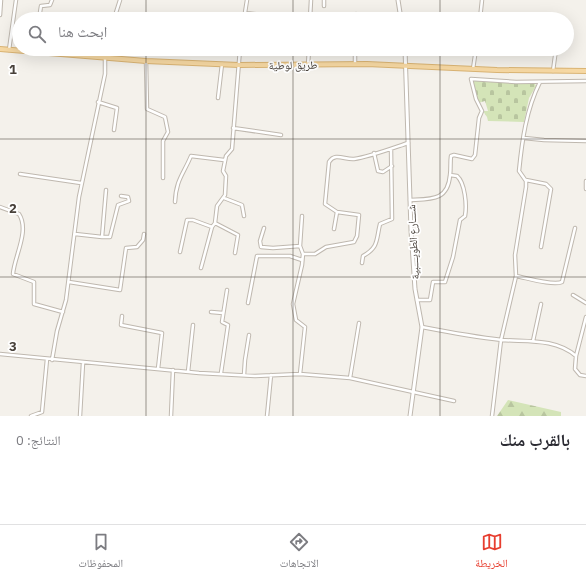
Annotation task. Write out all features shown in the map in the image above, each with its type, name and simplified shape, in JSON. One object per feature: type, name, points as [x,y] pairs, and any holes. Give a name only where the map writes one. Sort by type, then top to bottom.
[{"type":"main road","name":"طريق لوطية","points":[[0,49],[12,50]]},
{"type":"main road","name":"طريق لوطية","points":[[88,56],[239,65],[355,64],[473,69],[586,71]]},
{"type":"street","points":[[0,15],[1,0]]},
{"type":"street","points":[[14,12],[16,0]]},
{"type":"street","points":[[41,12],[42,6],[50,5],[52,0]]},
{"type":"street","points":[[116,12],[120,0]]},
{"type":"street","points":[[245,12],[247,0]]},
{"type":"street","points":[[310,12],[311,0]]},
{"type":"street","points":[[324,0],[324,6]]},
{"type":"street","points":[[398,0],[399,12]]},
{"type":"street","points":[[481,12],[482,0]]},
{"type":"street","points":[[9,50],[12,29]]},
{"type":"street","points":[[201,268],[214,223],[217,206],[224,198],[227,183],[226,176],[223,171],[224,160],[231,151],[240,56]]},
{"type":"street","points":[[308,65],[309,56]]},
{"type":"street","points":[[355,56],[355,64]]},
{"type":"street","name":"شــــارع الطويــــبية","points":[[405,56],[410,200],[417,300],[422,327],[410,416]]},
{"type":"street","points":[[473,69],[475,56]]},
{"type":"street","points":[[553,71],[555,56]]},
{"type":"street","points":[[52,360],[69,282],[81,183],[105,74],[107,57]]},
{"type":"street","points":[[146,60],[147,109],[166,117],[168,125],[168,134],[163,141],[163,178]]},
{"type":"street","points":[[218,98],[222,64]]},
{"type":"street","points":[[410,200],[426,200],[441,195],[448,188],[452,156],[472,159],[476,155],[479,118],[482,111],[476,99],[471,80],[586,82]]},
{"type":"street","points":[[492,416],[501,340],[516,276],[515,255],[526,186],[526,180],[519,171],[530,105],[540,82]]},
{"type":"street","points":[[98,102],[117,108],[114,130]]},
{"type":"street","points":[[233,128],[281,135]]},
{"type":"street","points":[[524,138],[586,141]]},
{"type":"street","points":[[302,254],[314,254],[326,248],[350,244],[354,242],[357,236],[359,215],[337,212],[325,204],[330,161],[334,157],[354,159],[392,149],[408,143]]},
{"type":"street","points":[[362,263],[363,256],[375,248],[380,224],[392,219],[392,149]]},
{"type":"street","points":[[374,153],[378,171],[383,172],[392,166]]},
{"type":"street","points":[[175,202],[177,183],[187,167],[191,156],[224,160]]},
{"type":"street","points":[[20,174],[81,183]]},
{"type":"street","points":[[417,300],[430,300],[433,282],[445,282],[453,257],[460,220],[466,216],[467,203],[464,197],[464,185],[457,176],[450,176]]},
{"type":"street","points":[[526,180],[546,184],[551,189],[541,247]]},
{"type":"street","points":[[586,180],[586,189]]},
{"type":"street","points":[[102,237],[106,190]]},
{"type":"street","points":[[75,234],[110,237],[118,205],[120,203],[128,203],[130,201],[128,197],[120,196]]},
{"type":"street","points":[[224,198],[242,204],[244,216]]},
{"type":"street","points":[[0,207],[19,214],[21,218],[22,229],[13,274],[34,282],[34,304],[63,312]]},
{"type":"street","points":[[334,230],[337,212]]},
{"type":"street","points":[[300,374],[305,327],[296,320],[293,304],[302,260],[300,246],[302,216]]},
{"type":"street","points":[[180,252],[187,220],[193,220],[212,228]]},
{"type":"street","points":[[214,223],[238,235],[235,253]]},
{"type":"street","points":[[264,228],[260,241],[261,247],[273,248],[300,246]]},
{"type":"street","points":[[516,276],[555,283],[562,282],[575,228]]},
{"type":"street","points":[[69,282],[120,290],[126,248],[138,246],[143,240],[144,234]]},
{"type":"street","points":[[248,303],[258,256],[290,256],[302,260]]},
{"type":"street","points":[[221,373],[228,325],[222,322],[227,290]]},
{"type":"street","points":[[573,295],[586,303]]},
{"type":"street","points":[[533,341],[540,304]]},
{"type":"street","points":[[211,312],[223,313]]},
{"type":"street","points":[[122,316],[122,325],[162,333],[158,369]]},
{"type":"street","points":[[586,317],[576,356],[575,369],[580,375],[586,376]]},
{"type":"street","points":[[350,378],[359,323]]},
{"type":"street","points":[[188,372],[193,325]]},
{"type":"street","points":[[422,327],[501,340],[533,341],[558,346],[576,356]]},
{"type":"street","points":[[244,375],[249,335]]},
{"type":"street","points":[[0,354],[188,372],[244,375],[300,374],[350,378],[454,402]]},
{"type":"street","points":[[31,416],[42,412],[46,359]]},
{"type":"street","points":[[80,416],[83,363]]},
{"type":"street","points":[[171,416],[173,370]]},
{"type":"street","points":[[267,416],[271,375]]},
{"type":"green space","points":[[472,80],[535,84],[536,86],[529,98],[524,122],[488,121],[483,111],[488,111],[485,101],[478,103]]},
{"type":"green space","points":[[508,400],[561,412],[561,416],[497,416]]}]
